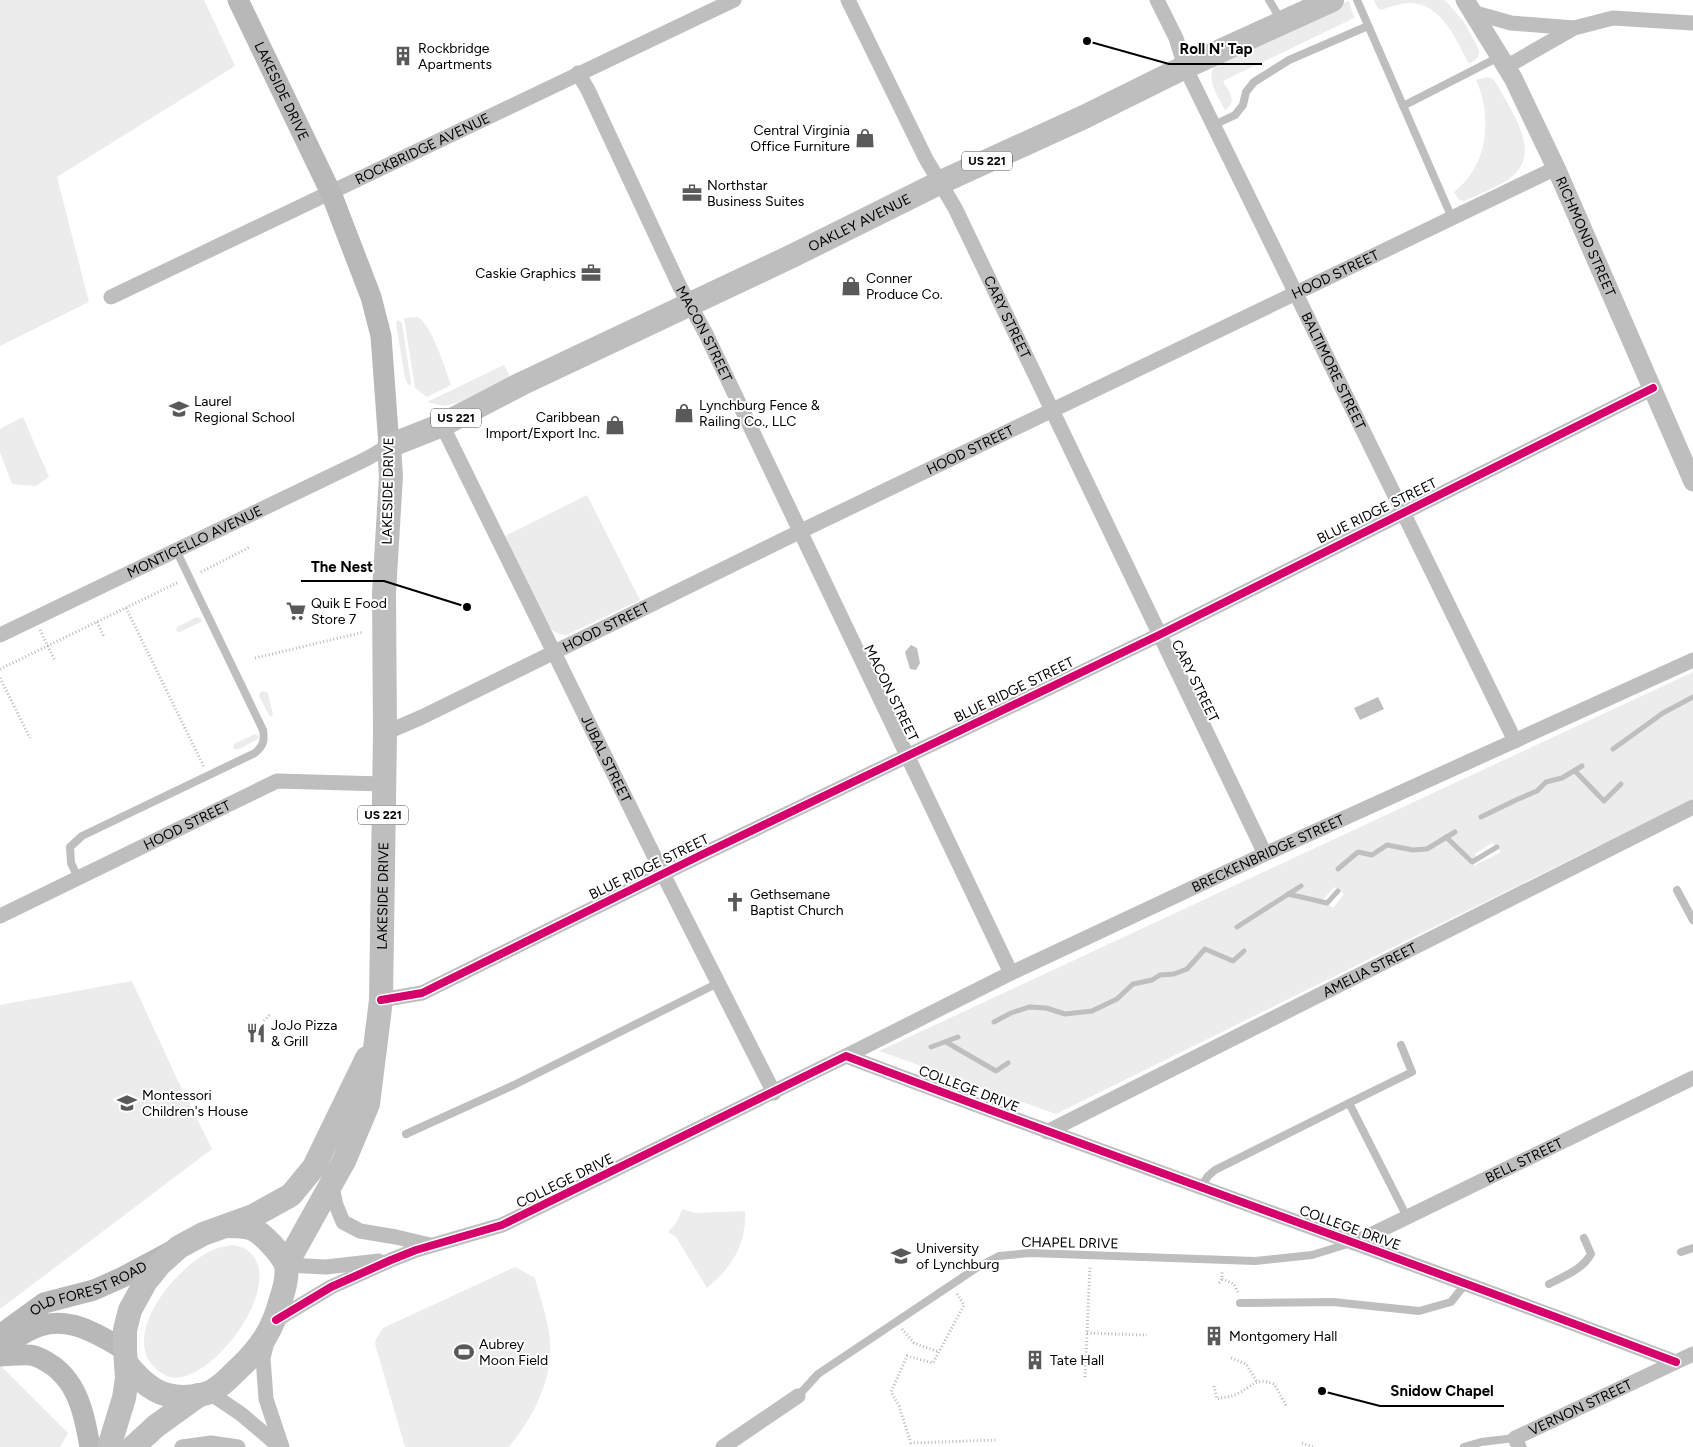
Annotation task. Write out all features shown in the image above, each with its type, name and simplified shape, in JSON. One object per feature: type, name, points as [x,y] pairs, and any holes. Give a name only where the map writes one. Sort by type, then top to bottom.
[{"type":"main road","name":"LAKESIDE DRIVE","points":[[238,0],[331,193],[371,297],[381,336],[391,476],[384,593],[385,732],[381,1000],[368,1104],[344,1161],[286,1265]]},
{"type":"main road","name":"OAKLEY AVENUE","points":[[389,446],[442,425],[521,384],[939,183],[1332,0]]},
{"type":"main road","name":"LAKESIDE DRIVE","points":[[224,1226],[253,1216],[291,1195],[314,1167],[376,1041]]},
{"type":"main road","points":[[109,1447],[124,1398],[126,1330],[130,1310],[137,1295],[160,1264],[179,1247],[203,1234],[224,1226],[252,1228],[269,1242],[286,1265],[285,1286],[272,1327],[246,1362],[222,1384],[156,1426],[133,1447]]},
{"type":"main road","name":"OLD FOREST ROAD","points":[[0,1335],[44,1303],[94,1290],[179,1247]]},
{"type":"main road","name":"OLD FOREST ROAD","points":[[0,1348],[40,1326],[65,1323],[86,1328],[126,1356]]},
{"type":"main road","points":[[0,1356],[33,1356],[60,1371],[75,1389],[86,1421],[90,1447]]},
{"type":"main road","points":[[126,1356],[143,1382],[164,1394],[180,1398],[205,1394]]},
{"type":"street","name":"ROCKBRIDGE AVENUE","points":[[111,297],[734,0]]},
{"type":"street","name":"CARY STREET","points":[[848,0],[926,159],[954,208],[1265,854]]},
{"type":"street","name":"BALTIMORE STREET","points":[[1156,0],[1176,38],[1186,67],[1214,125],[1515,741]]},
{"type":"street","points":[[1468,6],[1511,23],[1574,28]]},
{"type":"street","name":"RICHMOND STREET","points":[[1468,6],[1503,62],[1556,168],[1693,482]]},
{"type":"street","points":[[1503,62],[1574,28],[1613,18],[1693,23]]},
{"type":"street","name":"MACON STREET","points":[[578,73],[588,90],[680,287],[706,334],[1011,973]]},
{"type":"street","name":"HOOD STREET","points":[[385,732],[555,652],[799,532],[1556,168]]},
{"type":"street","name":"BLUE RIDGE STREET","points":[[381,1000],[422,993],[663,874],[1159,635],[1653,388]]},
{"type":"street","name":"JUBAL STREET","points":[[442,425],[663,874],[774,1093]]},
{"type":"street","name":"MONTICELLO AVENUE","points":[[0,635],[351,467],[389,446]]},
{"type":"street","name":"BRECKENBRIDGE STREET","points":[[846,1056],[1011,973],[1265,854],[1693,660]]},
{"type":"street","name":"HOOD STREET","points":[[0,916],[278,781],[383,784]]},
{"type":"street","name":"AMELIA STREET","points":[[1046,1132],[1693,807]]},
{"type":"street","name":"COLLEGE DRIVE","points":[[272,1327],[331,1287],[416,1250],[502,1225],[846,1056],[1046,1132],[1354,1242],[1676,1362]]},
{"type":"street","name":"BELL STREET","points":[[1354,1242],[1693,1078]]},
{"type":"street","points":[[331,1184],[343,1222],[360,1231],[396,1237],[431,1246]]},
{"type":"street","name":"COLLEGE DRIVE","points":[[286,1265],[326,1266],[391,1260]]},
{"type":"street","points":[[272,1327],[263,1358],[266,1399],[281,1447]]},
{"type":"street","name":"VERNON STREET","points":[[1517,1443],[1693,1354]]},
{"type":"street","points":[[205,1394],[241,1414],[281,1447]]},
{"type":"street","points":[[723,1447],[798,1396]]},
{"type":"street","points":[[182,1447],[211,1443],[238,1447]]},
{"type":"lane","points":[[1269,0],[1282,22]]},
{"type":"lane","points":[[1357,0],[1452,218]]},
{"type":"lane","points":[[1214,125],[1235,115],[1243,105],[1246,92],[1254,82],[1289,60],[1368,26]]},
{"type":"lane","points":[[1403,106],[1503,62]]},
{"type":"lane","points":[[78,878],[71,863],[70,847],[82,836],[255,753],[262,747],[265,738],[263,730],[176,550]]},
{"type":"lane","points":[[1677,890],[1693,920]]},
{"type":"lane","points":[[406,1134],[514,1085],[718,983]]},
{"type":"lane","points":[[1202,1188],[1208,1176],[1215,1170],[1412,1072],[1401,1045]]},
{"type":"lane","points":[[1349,1103],[1407,1217]]},
{"type":"lane","points":[[1550,1284],[1579,1268],[1586,1261],[1590,1254],[1584,1238]]},
{"type":"lane","name":"CHAPEL DRIVE","points":[[798,1396],[818,1374],[978,1267],[999,1256],[1030,1253],[1256,1262],[1312,1256],[1354,1242]]},
{"type":"lane","points":[[1681,1252],[1693,1248]]},
{"type":"lane","points":[[1241,1303],[1333,1302],[1419,1311],[1451,1302],[1466,1283]]},
{"type":"lane","name":"VERNON STREET","points":[[1464,1447],[1481,1442],[1517,1443]]},
{"type":"path","points":[[201,572],[250,547]]},
{"type":"path","points":[[0,669],[182,581]]},
{"type":"path","points":[[126,608],[204,767]]},
{"type":"path","points":[[34,619],[55,661]]},
{"type":"path","points":[[97,622],[104,637]]},
{"type":"path","points":[[255,658],[364,632]]},
{"type":"path","points":[[0,678],[30,738]]},
{"type":"path","points":[[264,1021],[271,1013]]},
{"type":"path","points":[[1085,1377],[1090,1255]]},
{"type":"path","points":[[1222,1279],[1234,1284],[1241,1303]]},
{"type":"path","points":[[951,1285],[964,1305],[933,1363],[907,1356],[892,1392],[899,1406],[910,1445],[996,1440]]},
{"type":"path","points":[[897,1321],[914,1343],[939,1352]]},
{"type":"path","points":[[1087,1333],[1147,1335]]},
{"type":"path","points":[[1231,1358],[1246,1364],[1257,1382]]},
{"type":"path","points":[[1214,1386],[1217,1399],[1238,1394],[1257,1382],[1264,1380],[1274,1384],[1287,1408]]},
{"type":"path","points":[[1302,1443],[1313,1447]]},
{"type":"shaded area","points":[[0,0],[204,0],[235,66],[57,177],[89,302],[0,346]]},
{"type":"shaded area","points":[[1374,0],[1445,0],[1464,22],[1479,50],[1478,57],[1469,64],[1453,33],[1438,15],[1430,9],[1420,4],[1408,3],[1381,10],[1377,7]]},
{"type":"shaded area","points":[[1349,1],[1354,18],[1223,81],[1232,100],[1229,107],[1225,110],[1212,83],[1211,77],[1214,66],[1318,14]]},
{"type":"shaded area","points":[[1487,77],[1493,79],[1498,86],[1517,121],[1525,146],[1524,158],[1519,169],[1509,179],[1464,201],[1459,200],[1454,192],[1474,169],[1484,140],[1485,110],[1476,80]]},
{"type":"shaded area","points":[[418,317],[433,338],[451,385],[427,397],[415,388],[404,318]]},
{"type":"shaded area","points":[[398,320],[402,323],[411,383],[409,386],[405,378],[396,323]]},
{"type":"shaded area","points":[[504,365],[510,377],[457,403],[443,406],[427,402]]},
{"type":"shaded area","points":[[23,417],[49,477],[36,486],[12,484],[0,452],[0,429]]},
{"type":"shaded area","points":[[587,495],[640,600],[567,635],[559,634],[549,626],[542,616],[505,536]]},
{"type":"shaded area","points":[[197,617],[202,619],[201,622],[180,632],[176,631],[177,627]]},
{"type":"shaded area","points":[[911,645],[917,648],[920,663],[916,670],[910,669],[905,652]]},
{"type":"shaded area","points":[[1693,672],[1693,799],[1056,1114],[879,1051]],"holes":[[[1492,843],[1501,852],[1474,866],[1476,853]],[[1334,887],[1344,894],[1333,908],[1323,900]]]},
{"type":"shaded area","points":[[263,691],[268,693],[272,717],[259,696]]},
{"type":"shaded area","points":[[1378,697],[1384,709],[1360,720],[1354,708]]},
{"type":"shaded area","points":[[255,734],[259,736],[258,739],[237,750],[233,748],[234,744]]},
{"type":"shaded area","name":"Montessori Children's House","points":[[132,981],[177,1079],[212,1149],[0,1309],[0,1005]]},
{"type":"shaded area","points":[[682,1209],[695,1213],[745,1211],[743,1234],[736,1254],[724,1272],[707,1288],[676,1237],[668,1232],[677,1222]]},
{"type":"shaded area","points":[[233,1245],[247,1250],[258,1265],[259,1286],[251,1309],[238,1332],[220,1353],[201,1369],[182,1377],[165,1375],[150,1361],[144,1344],[147,1325],[156,1305],[169,1286],[185,1269],[202,1256],[220,1247]]},
{"type":"shaded area","name":"Aubrey Moon Field","points":[[515,1267],[535,1278],[547,1321],[550,1343],[550,1360],[547,1375],[536,1406],[528,1420],[509,1447],[405,1447],[375,1344],[376,1339],[383,1328]]},
{"type":"shaded area","points":[[0,1365],[68,1433],[60,1447],[0,1447]]},
{"type":"waterway","points":[[1613,749],[1663,713],[1693,697]]},
{"type":"waterway","points":[[1481,817],[1537,791],[1546,782],[1562,778],[1582,766]]},
{"type":"waterway","points":[[1575,771],[1604,801],[1621,784]]},
{"type":"waterway","points":[[1338,869],[1358,852],[1372,855],[1387,845],[1413,850],[1427,849],[1455,832]]},
{"type":"waterway","points":[[1446,837],[1472,862],[1497,847]]},
{"type":"waterway","points":[[1237,927],[1301,886]]},
{"type":"waterway","points":[[1288,894],[1327,903],[1338,891]]},
{"type":"waterway","points":[[994,1022],[1011,1013],[1029,1007],[1046,1008],[1065,1014],[1092,1011],[1117,999],[1133,984],[1187,969],[1205,949],[1233,961],[1244,951]]},
{"type":"waterway","points":[[931,1047],[958,1037]]},
{"type":"waterway","points":[[946,1042],[996,1071],[1008,1063]]},
{"type":"cycle path","points":[[381,1000],[422,993],[697,857],[1159,635],[1653,388]]},
{"type":"cycle path","points":[[276,1320],[331,1287],[391,1260],[416,1250],[502,1225],[846,1056],[1676,1362]]},
{"type":"place","name":"Roll N' Tap","points":[[1087,41]]},
{"type":"place","name":"Rockbridge Apartments","points":[[403,56]]},
{"type":"place","name":"Central Virginia Office Furniture","points":[[865,138]]},
{"type":"place","name":"Northstar Business Suites","points":[[692,193]]},
{"type":"place","name":"Caskie Graphics","points":[[591,273]]},
{"type":"place","name":"Conner Produce Co.","points":[[851,286]]},
{"type":"place","name":"Laurel Regional School","points":[[179,409]]},
{"type":"place","name":"Lynchburg Fence & Railing Co., LLC","points":[[684,413]]},
{"type":"place","name":"Caribbean Import/Export Inc.","points":[[615,425]]},
{"type":"place","name":"The Nest","points":[[467,607]]},
{"type":"place","name":"Quik E Food Store 7","points":[[296,611]]},
{"type":"place","name":"Gethsemane Baptist Church","points":[[735,902]]},
{"type":"place","name":"JoJo Pizza & Grill","points":[[256,1033]]},
{"type":"place","name":"Montessori Children's House","points":[[127,1103]]},
{"type":"place","name":"University of Lynchburg","points":[[901,1256]]},
{"type":"place","name":"Montgomery Hall","points":[[1214,1336]]},
{"type":"place","name":"Aubrey Moon Field","points":[[464,1352]]},
{"type":"place","name":"Tate Hall","points":[[1035,1360]]},
{"type":"place","name":"Snidow Chapel","points":[[1322,1391]]}]
